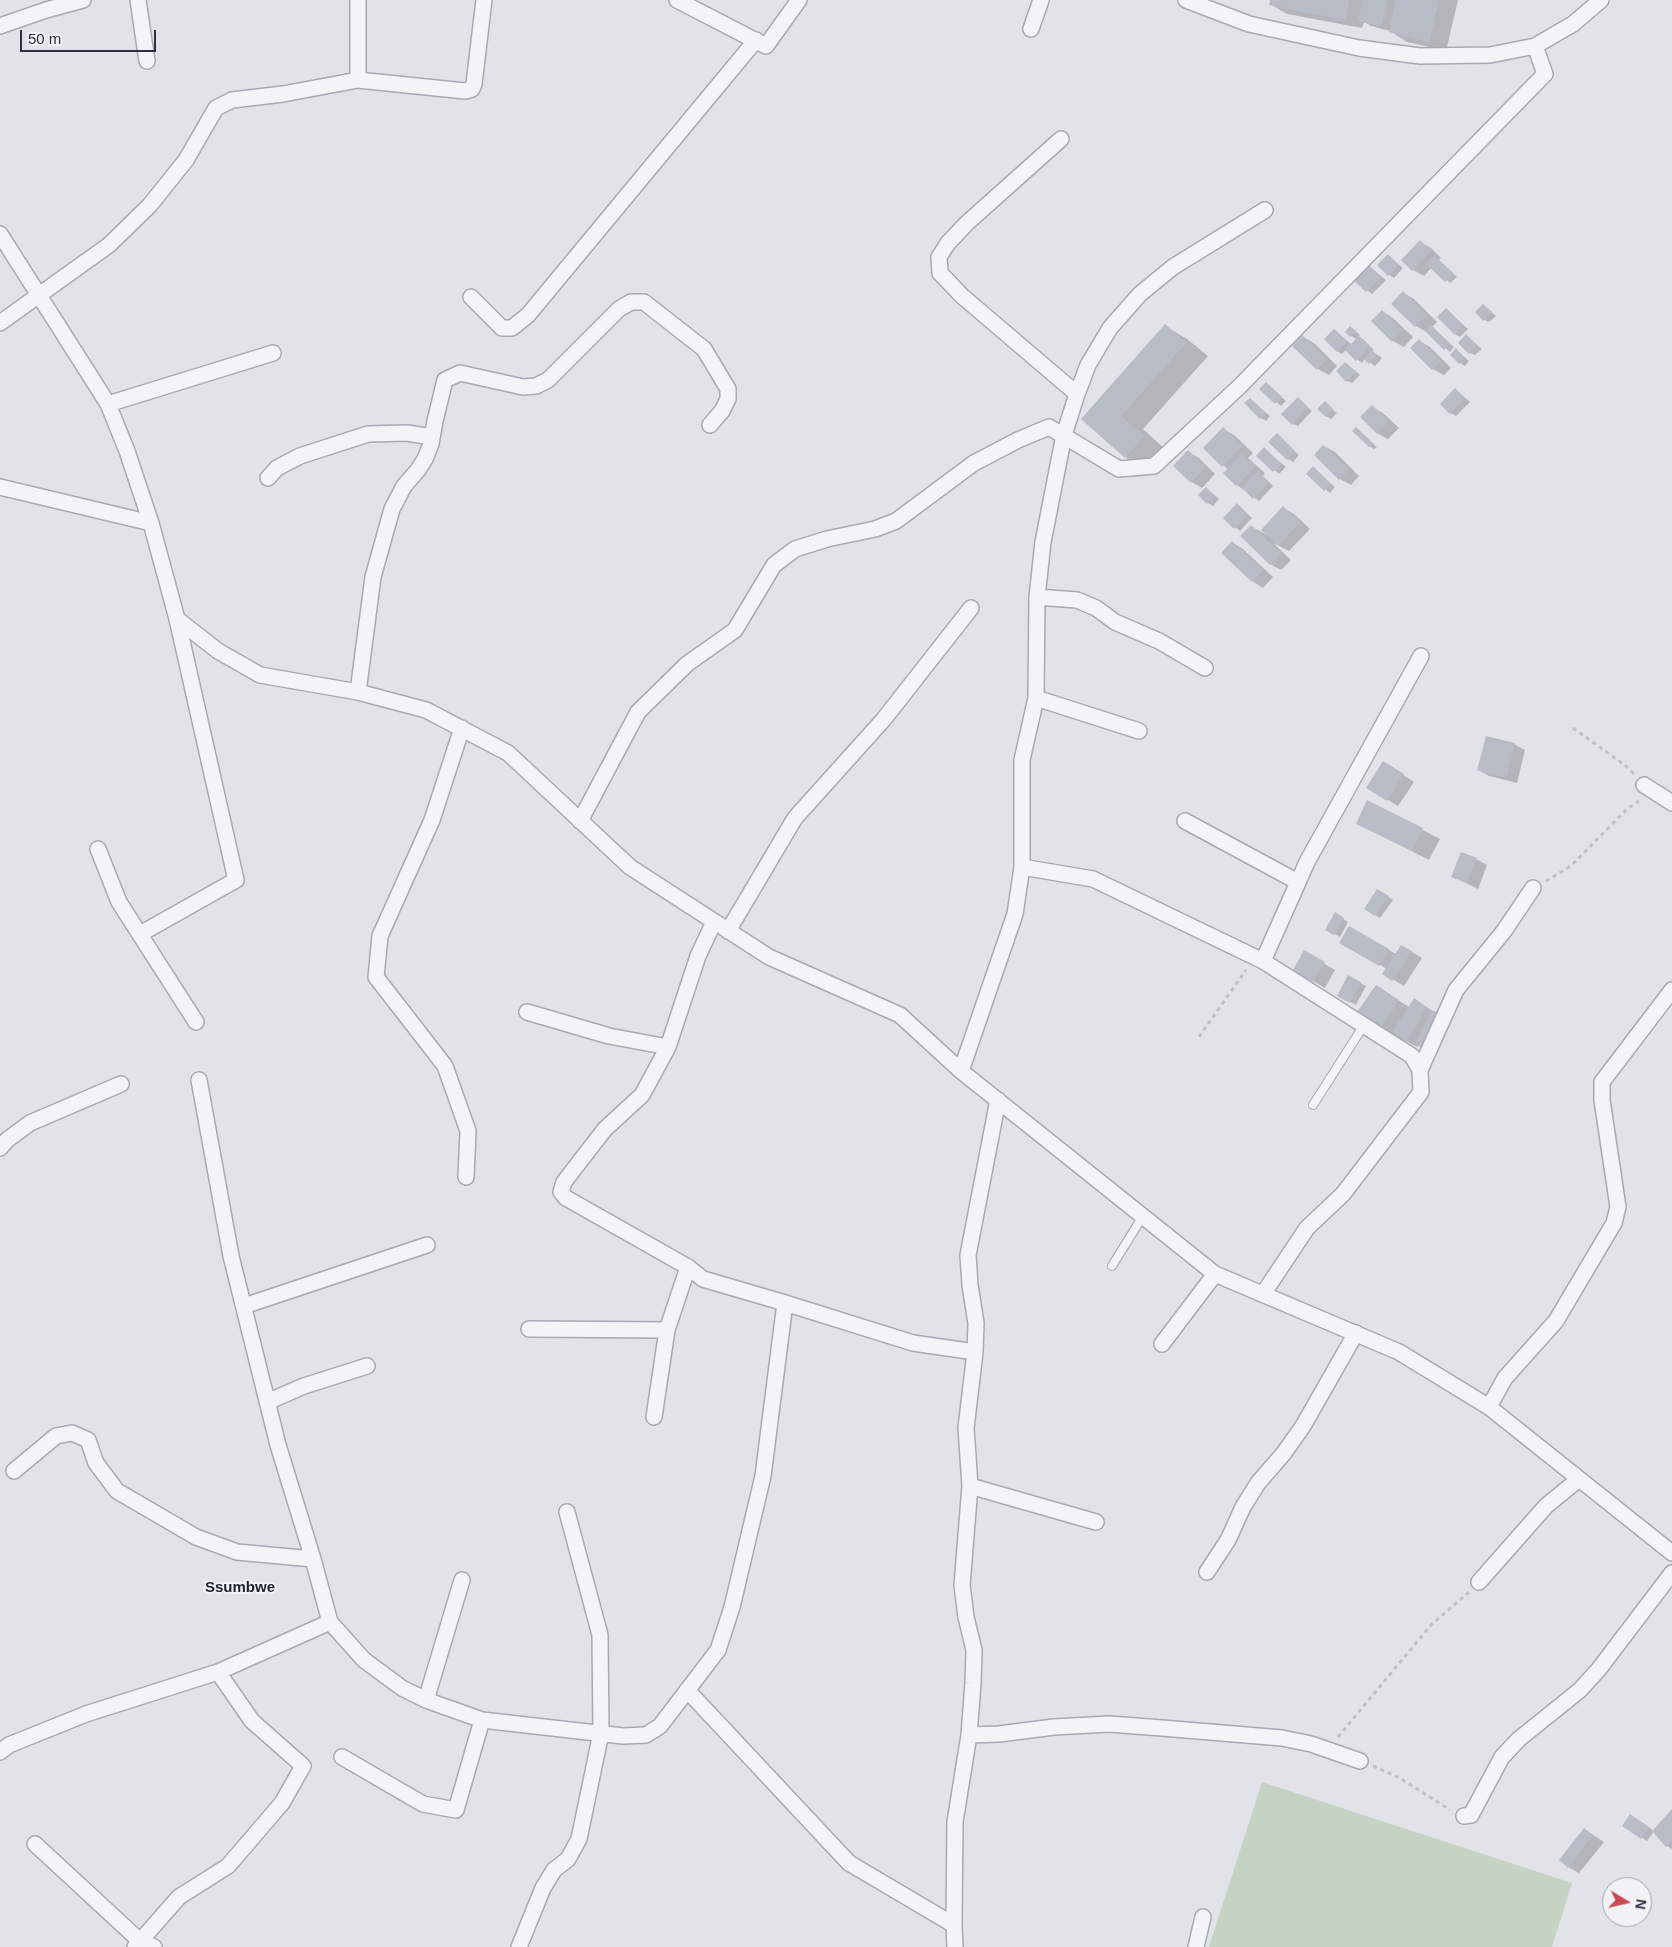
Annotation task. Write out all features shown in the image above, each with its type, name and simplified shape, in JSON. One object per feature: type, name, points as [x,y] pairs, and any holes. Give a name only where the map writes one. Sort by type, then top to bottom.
[{"type":"street","points":[[0,26],[46,10],[83,0]]},
{"type":"street","points":[[138,0],[148,61]]},
{"type":"street","points":[[358,0],[358,80]]},
{"type":"street","points":[[0,323],[109,245],[150,205],[186,160],[216,108],[232,100],[283,94],[358,80],[465,91],[472,89],[484,0]]},
{"type":"street","points":[[677,0],[766,46],[799,0]]},
{"type":"street","points":[[1031,30],[1041,0]]},
{"type":"street","points":[[1186,0],[1249,24],[1359,48],[1420,56],[1490,55],[1535,46],[1573,24],[1601,0]]},
{"type":"street","points":[[472,297],[502,328],[512,328],[528,315],[756,40]]},
{"type":"street","points":[[580,821],[638,712],[687,664],[735,630],[774,565],[795,549],[827,539],[875,529],[896,521],[974,463],[1018,440],[1049,427],[1119,469],[1154,466],[1239,387],[1545,74],[1535,46]]},
{"type":"street","points":[[1061,139],[948,243],[939,257],[940,273],[962,296],[1077,394]]},
{"type":"street","points":[[961,1071],[1015,914],[1022,867],[1022,760],[1036,698],[1037,597],[1043,542],[1064,435],[1077,394],[1088,365],[1110,328],[1140,294],[1174,267],[1265,210]]},
{"type":"street","points":[[0,234],[108,404],[128,451],[151,523],[176,619],[236,880],[140,934]]},
{"type":"street","points":[[358,692],[373,577],[392,509],[404,486],[425,459],[445,380],[460,373],[523,387],[536,386],[548,380],[619,309],[631,302],[644,302],[704,348],[728,388],[728,399],[722,411],[710,425]]},
{"type":"street","points":[[108,404],[273,353]]},
{"type":"street","points":[[268,478],[277,468],[300,456],[368,434],[407,433],[432,437]]},
{"type":"street","points":[[0,487],[151,523]]},
{"type":"street","points":[[1037,597],[1066,598],[1083,602],[1096,608],[1115,622],[1159,641],[1205,668]]},
{"type":"street","points":[[728,931],[795,818],[884,720],[971,608]]},
{"type":"street","points":[[176,619],[218,651],[260,675],[358,692],[426,710],[508,753],[630,867],[769,957],[900,1015],[961,1071],[1215,1274],[1399,1352],[1489,1407],[1672,1553]]},
{"type":"street","points":[[1259,959],[1307,862],[1421,656]]},
{"type":"street","points":[[1036,698],[1139,731]]},
{"type":"street","points":[[462,728],[432,820],[380,936],[376,977],[445,1066],[468,1130],[466,1177]]},
{"type":"street","points":[[1649,788],[1672,803]]},
{"type":"street","points":[[1185,821],[1298,882]]},
{"type":"street","points":[[98,849],[119,902],[196,1022]]},
{"type":"street","points":[[1022,867],[1093,879],[1259,959],[1412,1056],[1420,1070]]},
{"type":"street","points":[[1264,1294],[1306,1228],[1343,1194],[1421,1092],[1420,1070],[1456,990],[1504,931],[1533,888]]},
{"type":"street","points":[[714,922],[698,956],[668,1046],[642,1096],[606,1129],[564,1182],[561,1192],[566,1198],[688,1267],[703,1279],[913,1344],[975,1352]]},
{"type":"street","points":[[1489,1407],[1505,1378],[1556,1321],[1614,1223],[1618,1206],[1602,1100],[1602,1082],[1672,990]]},
{"type":"street","points":[[527,1012],[609,1036],[668,1046]]},
{"type":"street","points":[[200,1080],[231,1256],[278,1445],[330,1622],[364,1660],[402,1688],[426,1700],[482,1720],[623,1736],[646,1735],[660,1726],[718,1650],[732,1607],[763,1476],[785,1303]]},
{"type":"street","points":[[0,1148],[7,1140],[30,1123],[121,1084]]},
{"type":"street","points":[[955,1947],[955,1822],[969,1735],[974,1650],[966,1617],[962,1586],[970,1486],[966,1428],[975,1352],[976,1323],[970,1285],[968,1255],[998,1100]]},
{"type":"street","points":[[244,1306],[427,1245]]},
{"type":"street","points":[[654,1417],[667,1330],[688,1267]]},
{"type":"street","points":[[1162,1344],[1215,1274]]},
{"type":"street","points":[[529,1329],[667,1330]]},
{"type":"street","points":[[1207,1572],[1228,1540],[1253,1491],[1284,1453],[1302,1426],[1356,1333]]},
{"type":"street","points":[[268,1402],[304,1386],[367,1366]]},
{"type":"street","points":[[14,1471],[56,1436],[72,1434],[88,1440],[96,1463],[117,1490],[196,1537],[237,1552],[313,1559]]},
{"type":"street","points":[[1479,1582],[1546,1506],[1579,1479]]},
{"type":"street","points":[[970,1486],[1096,1522]]},
{"type":"street","points":[[519,1947],[543,1888],[554,1870],[568,1859],[579,1839],[602,1733],[600,1635],[567,1512]]},
{"type":"street","points":[[1464,1816],[1471,1815],[1502,1757],[1519,1739],[1580,1690],[1599,1669],[1672,1573]]},
{"type":"street","points":[[426,1700],[462,1580]]},
{"type":"street","points":[[0,1752],[10,1745],[86,1714],[218,1672],[330,1622]]},
{"type":"street","points":[[35,1844],[143,1945],[178,1897],[228,1866],[282,1803],[303,1766],[252,1722],[218,1672]]},
{"type":"street","points":[[687,1690],[849,1863],[954,1925]]},
{"type":"street","points":[[342,1757],[423,1804],[456,1810],[482,1720]]},
{"type":"street","points":[[969,1735],[1109,1724],[1282,1738],[1328,1749],[1360,1761]]},
{"type":"street","points":[[1196,1947],[1203,1917]]},
{"type":"lane","points":[[1313,1105],[1364,1025]]},
{"type":"lane","points":[[1112,1266],[1143,1216]]},
{"type":"path","points":[[1533,888],[1571,866],[1649,788],[1626,766],[1573,728]]},
{"type":"path","points":[[1199,1037],[1259,959]]},
{"type":"path","points":[[1328,1749],[1431,1625],[1479,1582]]},
{"type":"path","points":[[1360,1761],[1400,1778],[1455,1813],[1464,1816]]},
{"type":"green space","points":[[1262,1782],[1572,1883],[1552,1947],[1209,1947]]},
{"type":"building","points":[[1270,0],[1349,0],[1346,20],[1269,5]]},
{"type":"building","points":[[1363,0],[1387,0],[1381,26],[1358,21]]},
{"type":"building","points":[[1396,0],[1439,0],[1429,42],[1389,32]]},
{"type":"building","points":[[1420,240],[1431,251],[1412,271],[1401,260]]},
{"type":"building","points":[[1388,254],[1399,265],[1388,276],[1377,265]]},
{"type":"building","points":[[1434,255],[1453,273],[1445,282],[1426,264]]},
{"type":"building","points":[[1369,265],[1381,277],[1366,292],[1354,281]]},
{"type":"building","points":[[1403,291],[1427,315],[1415,327],[1391,304]]},
{"type":"building","points":[[1483,304],[1492,312],[1483,321],[1475,312]]},
{"type":"building","points":[[1446,308],[1463,325],[1455,335],[1437,317]]},
{"type":"building","points":[[1382,310],[1403,330],[1392,342],[1371,321]]},
{"type":"building","points":[[1165,324],[1186,343],[1121,416],[1144,436],[1125,458],[1081,419]]},
{"type":"building","points":[[1431,325],[1450,344],[1444,350],[1425,331]]},
{"type":"building","points":[[1350,326],[1356,331],[1350,337],[1345,332]]},
{"type":"building","points":[[1334,329],[1347,341],[1337,352],[1324,339]]},
{"type":"building","points":[[1466,334],[1477,345],[1469,354],[1458,343]]},
{"type":"building","points":[[1302,335],[1327,359],[1317,370],[1292,346]]},
{"type":"building","points":[[1359,336],[1370,346],[1356,361],[1345,350]]},
{"type":"building","points":[[1419,339],[1441,361],[1432,370],[1410,348]]},
{"type":"building","points":[[1456,348],[1465,358],[1459,364],[1450,355]]},
{"type":"building","points":[[1372,350],[1377,355],[1369,364],[1364,359]]},
{"type":"building","points":[[1345,362],[1356,372],[1346,382],[1336,371]]},
{"type":"building","points":[[1266,382],[1282,397],[1275,404],[1259,389]]},
{"type":"building","points":[[1455,388],[1465,398],[1450,414],[1440,404]]},
{"type":"building","points":[[1298,397],[1308,407],[1292,425],[1281,414]]},
{"type":"building","points":[[1250,398],[1266,413],[1260,419],[1244,403]]},
{"type":"building","points":[[1325,401],[1333,409],[1326,417],[1317,409]]},
{"type":"building","points":[[1372,405],[1389,421],[1377,434],[1360,417]]},
{"type":"building","points":[[1223,427],[1242,446],[1222,467],[1203,448]]},
{"type":"building","points":[[1356,427],[1373,443],[1369,447],[1352,431]]},
{"type":"building","points":[[1277,433],[1295,451],[1287,460],[1268,442]]},
{"type":"building","points":[[1323,445],[1349,469],[1339,480],[1314,455]]},
{"type":"building","points":[[1264,447],[1281,464],[1273,472],[1256,456]]},
{"type":"building","points":[[1188,450],[1205,467],[1191,483],[1173,466]]},
{"type":"building","points":[[1242,454],[1255,466],[1236,486],[1223,473]]},
{"type":"building","points":[[1313,466],[1331,484],[1324,491],[1306,474]]},
{"type":"building","points":[[1257,471],[1269,482],[1253,499],[1242,488]]},
{"type":"building","points":[[1206,487],[1215,496],[1207,504],[1198,495]]},
{"type":"building","points":[[1237,503],[1248,514],[1234,529],[1223,518]]},
{"type":"building","points":[[1283,506],[1300,522],[1278,546],[1261,530]]},
{"type":"building","points":[[1251,525],[1281,554],[1270,565],[1240,536]]},
{"type":"building","points":[[1232,541],[1263,570],[1252,582],[1221,553]]},
{"type":"building","points":[[1486,736],[1515,743],[1506,778],[1477,770]]},
{"type":"building","points":[[1383,761],[1404,774],[1387,801],[1366,788]]},
{"type":"building","points":[[1367,800],[1423,828],[1412,851],[1356,824]]},
{"type":"building","points":[[1461,852],[1477,858],[1466,883],[1451,877]]},
{"type":"building","points":[[1377,889],[1389,896],[1375,916],[1364,909]]},
{"type":"building","points":[[1335,912],[1344,918],[1334,935],[1325,930]]},
{"type":"building","points":[[1349,926],[1389,949],[1379,966],[1339,943]]},
{"type":"building","points":[[1401,945],[1412,951],[1392,981],[1382,974]]},
{"type":"building","points":[[1304,950],[1325,962],[1313,982],[1293,970]]},
{"type":"building","points":[[1348,975],[1361,982],[1350,1003],[1337,996]]},
{"type":"building","points":[[1376,985],[1399,1000],[1381,1028],[1357,1012]]},
{"type":"building","points":[[1414,998],[1427,1007],[1406,1042],[1392,1033]]},
{"type":"building","points":[[1431,1010],[1440,1014],[1423,1049],[1415,1044]]},
{"type":"building","points":[[1672,1809],[1672,1841],[1666,1847],[1652,1831]]},
{"type":"building","points":[[1630,1814],[1649,1827],[1641,1839],[1622,1826]]},
{"type":"building","points":[[1584,1828],[1593,1835],[1568,1868],[1559,1860]]},
{"type":"district","name":"Ssumbwe","points":[[240,1588]]}]
